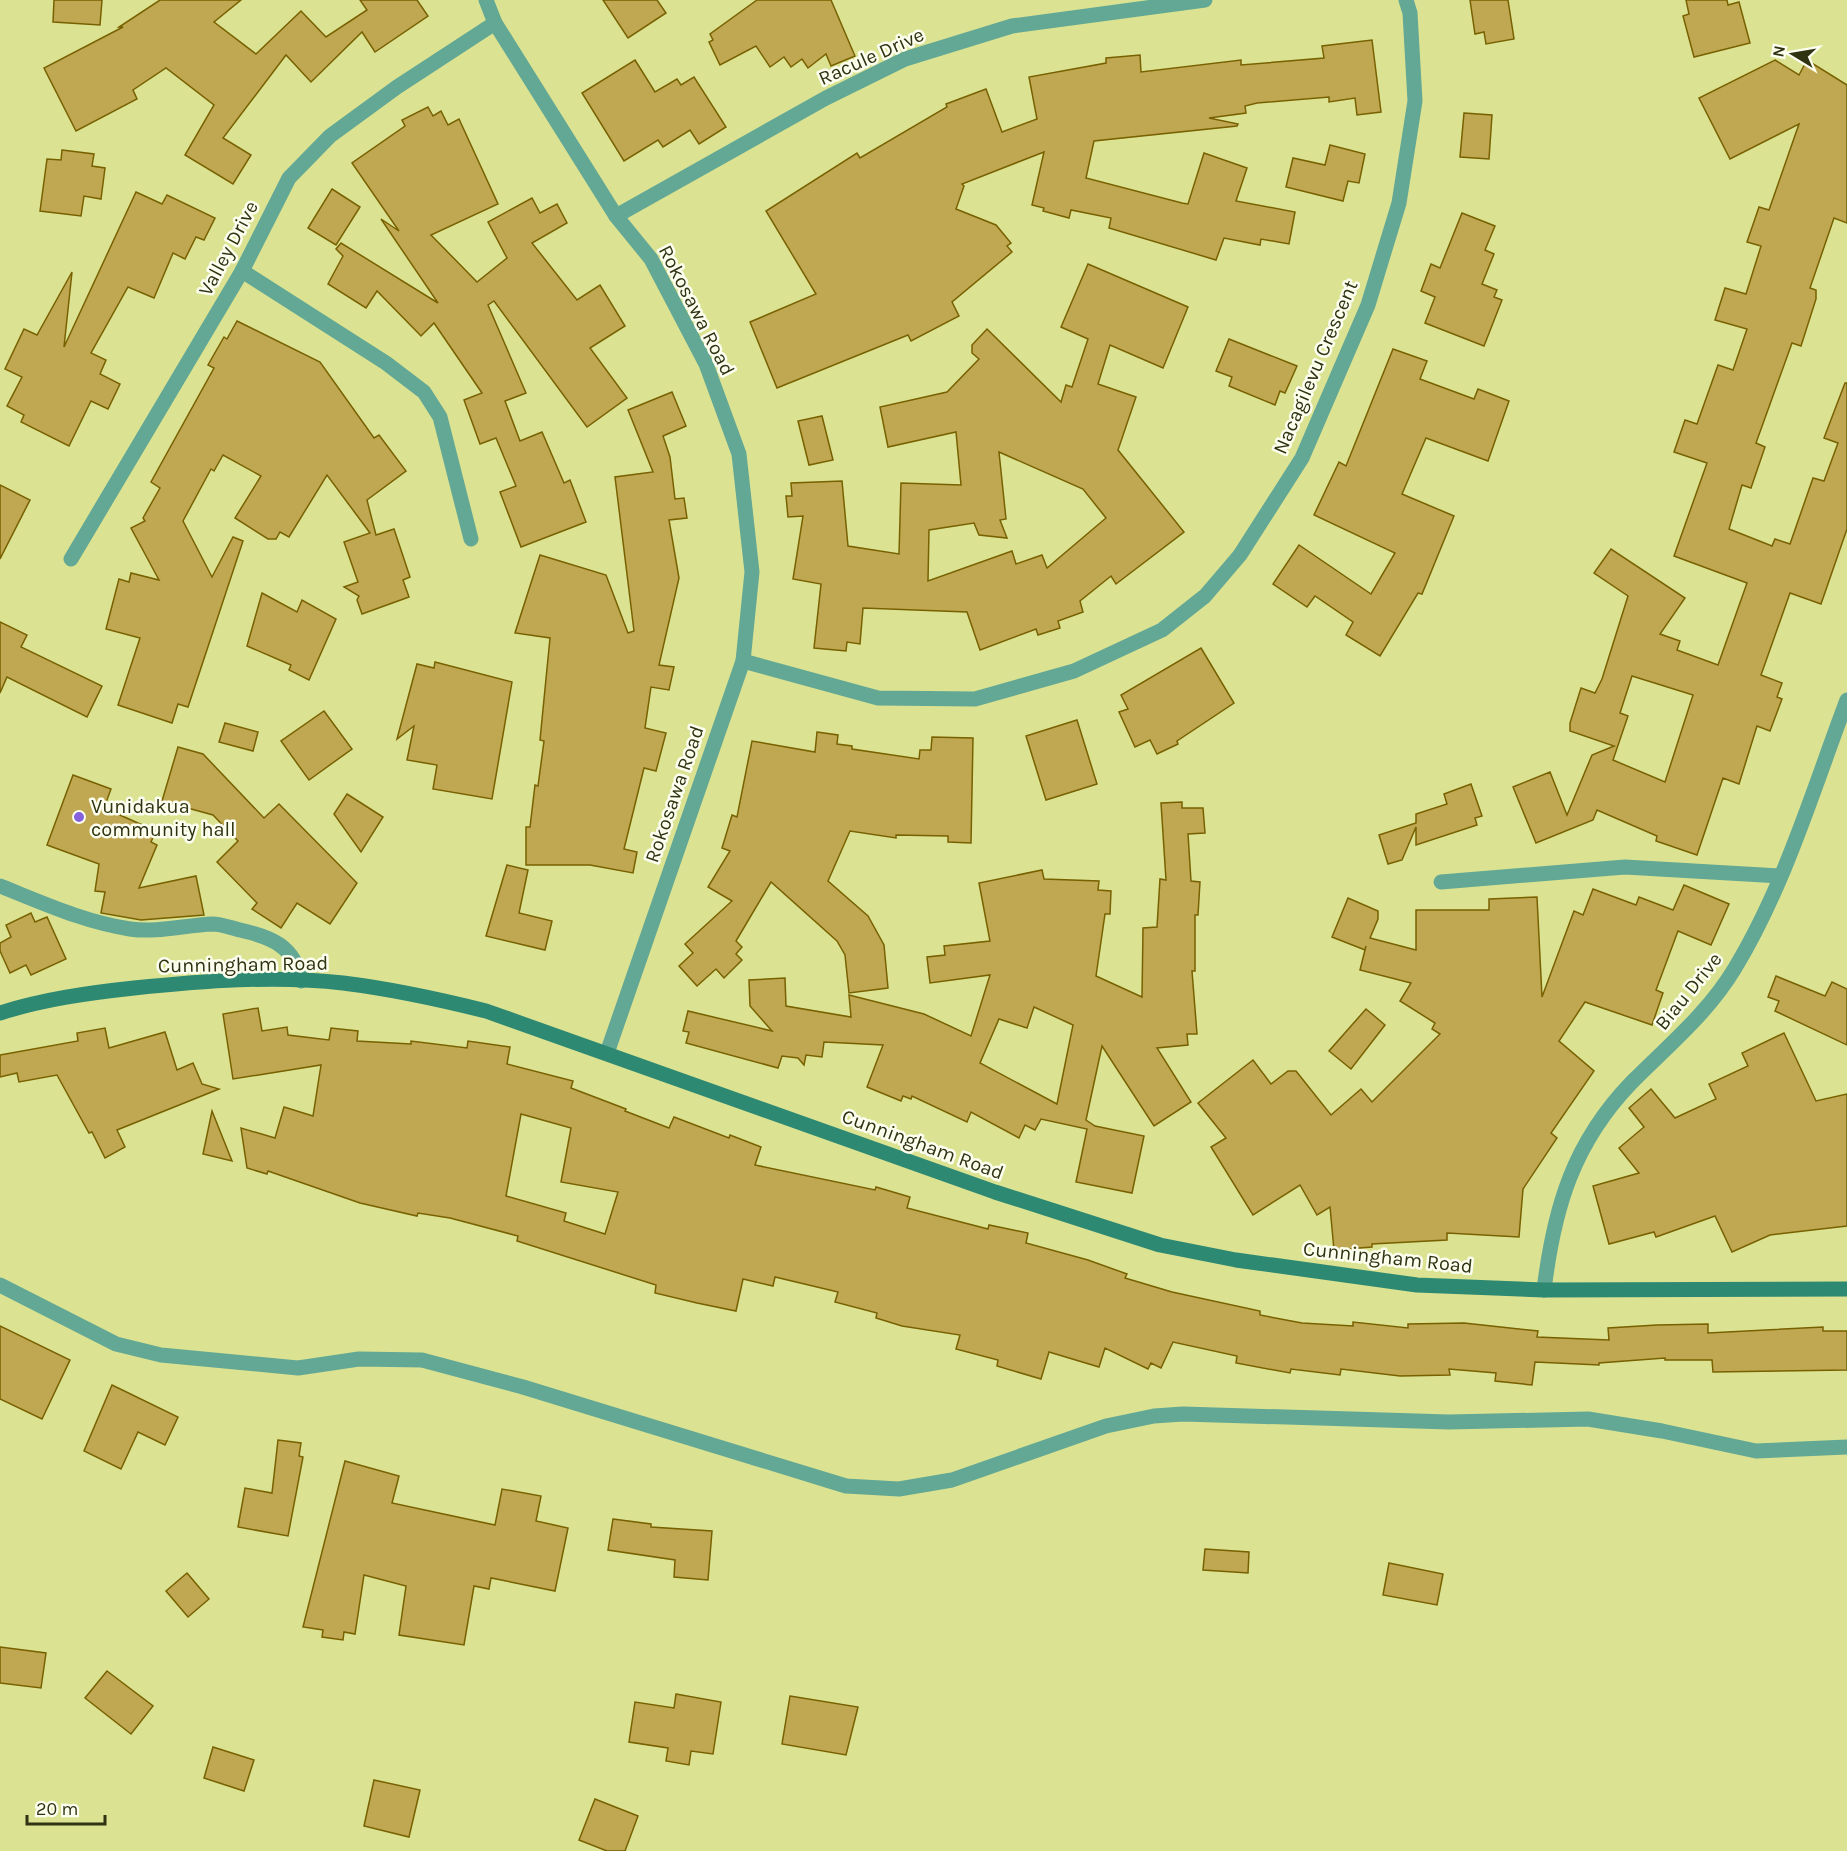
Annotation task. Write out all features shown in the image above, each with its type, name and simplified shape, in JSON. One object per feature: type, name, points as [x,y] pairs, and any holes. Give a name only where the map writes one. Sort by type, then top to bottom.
[{"type":"main road","name":"Cunningham Road","points":[[0,1013],[74,995],[170,984],[258,980],[301,981],[340,983],[407,992],[486,1011],[995,1192],[1160,1245],[1236,1260],[1417,1285],[1544,1290],[1847,1289]]},
{"type":"street","name":"Rokosawa Road","points":[[486,0],[495,23],[616,216],[651,259],[700,354],[739,454],[752,572],[743,661],[607,1053]]},
{"type":"street","name":"Racule Drive","points":[[616,216],[826,98],[905,60],[1012,26],[1205,0]]},
{"type":"street","name":"Nacagilevu Crescent","points":[[743,661],[878,698],[975,699],[1074,671],[1162,630],[1205,596],[1240,555],[1302,459],[1368,305],[1399,202],[1415,101],[1410,13],[1406,0]]},
{"type":"street","name":"Valley Drive","points":[[71,559],[242,271],[289,178],[330,135],[397,87],[495,23]]},
{"type":"street","points":[[242,271],[386,363],[423,392],[440,417],[471,539]]},
{"type":"street","name":"Biau Drive","points":[[1544,1290],[1560,1200],[1585,1143],[1631,1083],[1690,1028],[1734,970],[1780,876],[1847,700]]},
{"type":"street","points":[[1441,882],[1625,867],[1780,876]]},
{"type":"street","points":[[0,886],[85,920],[133,929],[159,930],[215,924],[262,935],[280,943],[287,950],[299,970],[301,981]]},
{"type":"street","points":[[0,1285],[116,1344],[161,1355],[298,1368],[359,1359],[422,1360],[523,1387],[820,1480],[873,1489],[926,1486],[952,1480],[1106,1425],[1154,1416],[1449,1422],[1588,1419],[1662,1431],[1756,1451],[1847,1447]]},
{"type":"building","points":[[54,0],[102,0],[100,25],[53,22]]},
{"type":"building","points":[[160,0],[241,0],[214,22],[256,54],[301,11],[326,37],[367,10],[360,0],[417,0],[428,16],[375,52],[362,32],[311,82],[286,55],[223,138],[251,155],[233,184],[185,155],[214,105],[166,68],[133,90],[137,99],[76,131],[44,68],[123,27],[119,27]]},
{"type":"building","points":[[603,0],[657,0],[666,13],[628,38]]},
{"type":"building","points":[[757,0],[831,0],[855,56],[831,66],[826,54],[808,68],[802,59],[791,67],[784,57],[770,67],[756,46],[720,65],[709,42],[713,40],[710,34]]},
{"type":"building","points":[[1470,0],[1508,0],[1514,39],[1486,44],[1484,32],[1475,34]]},
{"type":"building","points":[[1686,0],[1727,0],[1728,5],[1739,2],[1750,43],[1694,57],[1683,16],[1689,14]]},
{"type":"building","points":[[1372,40],[1381,112],[1357,115],[1355,98],[1329,102],[1329,97],[1257,103],[1245,106],[1246,113],[1209,118],[1238,124],[1237,126],[1094,141],[1086,178],[1182,203],[1188,204],[1204,153],[1247,168],[1236,201],[1295,212],[1289,244],[1261,239],[1260,245],[1224,238],[1216,260],[1109,228],[1111,218],[1071,210],[1069,218],[1043,211],[1044,208],[1032,205],[1044,152],[962,184],[964,186],[956,209],[996,225],[1011,243],[1007,246],[1012,252],[952,302],[959,316],[911,341],[908,335],[777,388],[750,322],[816,294],[766,211],[857,153],[860,158],[947,107],[946,104],[986,89],[1002,132],[1037,119],[1029,77],[1106,63],[1106,58],[1140,55],[1141,72],[1241,60],[1241,65],[1324,58],[1322,46]]},
{"type":"building","points":[[635,60],[655,92],[677,79],[681,85],[694,77],[726,127],[699,144],[690,130],[663,147],[658,140],[624,161],[582,93]]},
{"type":"building","points":[[1775,60],[1799,75],[1807,60],[1847,85],[1847,223],[1834,218],[1810,288],[1816,290],[1816,299],[1801,346],[1792,343],[1756,443],[1765,447],[1751,488],[1742,485],[1729,529],[1772,546],[1775,539],[1790,544],[1813,478],[1824,481],[1838,443],[1824,438],[1845,383],[1847,383],[1847,529],[1821,604],[1790,593],[1761,675],[1782,683],[1777,697],[1782,699],[1770,731],[1757,726],[1739,784],[1723,778],[1697,855],[1656,841],[1657,836],[1597,810],[1593,820],[1536,843],[1513,787],[1550,772],[1567,815],[1592,755],[1614,746],[1570,731],[1570,723],[1581,688],[1595,693],[1602,679],[1628,596],[1594,573],[1611,549],[1685,598],[1660,634],[1680,641],[1677,650],[1718,665],[1747,583],[1674,556],[1707,463],[1674,452],[1685,420],[1697,424],[1718,365],[1733,370],[1747,329],[1715,320],[1725,288],[1746,294],[1761,246],[1747,242],[1759,207],[1769,210],[1799,124],[1730,159],[1699,98]],"holes":[[[1632,676],[1693,695],[1665,782],[1613,760],[1628,716],[1620,713]]]},
{"type":"building","points":[[428,107],[433,116],[441,111],[448,125],[459,119],[498,204],[431,235],[477,282],[507,258],[488,222],[532,198],[540,213],[557,204],[567,223],[532,243],[577,300],[600,285],[625,326],[590,348],[627,398],[587,427],[494,301],[488,305],[526,393],[505,401],[520,441],[542,432],[564,483],[570,480],[586,522],[521,547],[500,492],[516,486],[496,438],[480,444],[464,400],[482,393],[434,323],[421,336],[377,291],[366,308],[328,284],[343,256],[336,249],[341,243],[438,303],[381,219],[399,231],[352,163],[405,126],[402,120]]},
{"type":"building","points":[[1464,113],[1492,115],[1489,159],[1460,157]]},
{"type":"building","points":[[1330,145],[1365,154],[1359,183],[1348,181],[1343,201],[1286,187],[1293,158],[1325,165]]},
{"type":"building","points":[[62,150],[94,154],[92,166],[105,168],[101,199],[84,196],[81,216],[40,211],[47,159],[61,160]]},
{"type":"building","points":[[332,189],[360,207],[336,245],[308,228]]},
{"type":"building","points":[[136,192],[162,204],[167,195],[215,218],[204,240],[196,237],[185,259],[173,253],[154,298],[128,287],[91,353],[106,360],[100,374],[120,384],[108,409],[91,401],[69,446],[21,422],[24,415],[7,406],[22,377],[5,369],[24,329],[37,335],[72,272],[64,347]]},
{"type":"building","points":[[1462,213],[1495,226],[1485,250],[1494,254],[1482,284],[1497,290],[1494,297],[1502,300],[1484,346],[1425,323],[1435,297],[1421,291],[1431,264],[1440,268]]},
{"type":"building","points":[[1088,264],[1188,307],[1163,368],[1110,345],[1098,384],[1136,397],[1118,450],[1184,532],[1116,584],[1111,576],[1080,601],[1083,612],[1058,621],[1060,628],[1038,635],[1036,629],[980,650],[967,612],[863,608],[860,644],[847,642],[846,651],[814,648],[821,584],[793,579],[803,516],[788,517],[786,496],[792,496],[791,483],[842,481],[848,546],[899,554],[901,483],[961,485],[956,432],[888,447],[880,407],[947,392],[979,359],[972,353],[972,345],[987,329],[1061,402],[1066,385],[1072,387],[1088,339],[1061,327]],"holes":[[[999,452],[1083,489],[1106,518],[1047,568],[1042,555],[1016,564],[1012,551],[928,581],[929,530],[974,523],[979,535],[1007,538],[1000,520],[1006,519]]]},
{"type":"building","points":[[237,321],[320,362],[374,438],[379,435],[406,471],[367,500],[376,535],[394,529],[410,577],[403,580],[409,597],[362,614],[357,600],[359,596],[344,587],[358,582],[344,542],[370,533],[327,475],[289,537],[280,532],[276,539],[268,539],[235,518],[261,476],[223,455],[214,471],[211,469],[183,521],[212,577],[233,537],[243,541],[188,707],[178,704],[172,723],[118,705],[140,638],[106,629],[119,579],[129,582],[131,573],[159,580],[131,528],[145,521],[143,518],[160,488],[151,482],[214,368],[208,365],[224,337],[227,339]]},
{"type":"building","points":[[1229,339],[1297,366],[1285,393],[1280,391],[1275,405],[1229,386],[1232,377],[1216,371]]},
{"type":"building","points":[[1393,349],[1427,361],[1420,379],[1474,399],[1478,389],[1509,401],[1488,461],[1426,438],[1402,494],[1454,516],[1422,594],[1418,593],[1380,656],[1346,635],[1353,622],[1315,596],[1307,607],[1273,584],[1299,545],[1371,594],[1395,553],[1314,515],[1339,462],[1346,466]]},
{"type":"building","points":[[672,392],[686,426],[663,436],[670,457],[675,499],[684,498],[687,518],[669,520],[679,578],[659,665],[674,667],[669,690],[651,687],[645,728],[666,733],[656,771],[644,768],[624,849],[637,852],[633,873],[590,865],[526,865],[526,827],[530,827],[535,785],[538,786],[544,741],[540,740],[550,638],[515,633],[540,555],[606,575],[628,633],[634,631],[615,477],[653,472],[628,410]]},
{"type":"building","points":[[822,416],[833,460],[809,465],[798,421]]},
{"type":"building","points":[[0,485],[30,500],[0,559]]},
{"type":"building","points":[[262,593],[297,612],[302,600],[336,619],[309,680],[289,670],[291,665],[247,646]]},
{"type":"building","points":[[0,622],[27,635],[21,647],[102,686],[87,717],[7,677],[0,693]]},
{"type":"building","points":[[1201,648],[1234,703],[1177,741],[1178,744],[1157,754],[1150,740],[1135,747],[1119,712],[1128,709],[1121,695]]},
{"type":"building","points":[[435,662],[512,682],[492,799],[433,789],[437,765],[407,760],[414,726],[397,739],[417,664],[434,668]]},
{"type":"building","points":[[324,711],[352,749],[309,780],[281,741]]},
{"type":"building","points":[[1077,720],[1097,784],[1046,800],[1026,736]]},
{"type":"building","points":[[225,723],[258,732],[253,751],[219,742]]},
{"type":"building","points":[[817,732],[838,735],[837,744],[852,746],[852,749],[919,759],[920,750],[931,750],[932,737],[973,738],[971,843],[948,842],[948,836],[896,835],[896,838],[850,831],[828,881],[868,916],[884,945],[888,988],[849,993],[845,955],[837,941],[771,882],[736,941],[742,947],[736,954],[742,960],[724,978],[716,969],[697,986],[679,966],[693,953],[685,944],[732,901],[708,887],[730,851],[722,848],[732,815],[737,817],[752,741],[815,752]]},
{"type":"building","points":[[178,747],[203,754],[264,818],[279,804],[357,883],[330,924],[297,903],[281,928],[252,909],[257,903],[217,862],[238,841],[213,815],[162,801]]},
{"type":"building","points":[[73,775],[111,789],[104,808],[156,831],[151,842],[157,845],[139,888],[196,876],[204,915],[141,920],[101,913],[105,892],[95,891],[99,864],[47,845]]},
{"type":"building","points":[[1471,784],[1482,816],[1475,818],[1477,825],[1416,845],[1416,827],[1402,860],[1388,864],[1379,835],[1416,823],[1416,814],[1447,804],[1444,794]]},
{"type":"building","points":[[347,794],[383,817],[361,852],[334,814]]},
{"type":"building","points":[[1182,802],[1182,808],[1203,808],[1205,833],[1188,834],[1191,881],[1200,882],[1198,915],[1195,915],[1195,971],[1192,971],[1197,1034],[1187,1034],[1188,1045],[1157,1048],[1191,1102],[1154,1126],[1102,1046],[1086,1120],[1095,1126],[1144,1136],[1132,1193],[1076,1182],[1087,1129],[1041,1119],[1035,1130],[1025,1125],[1019,1138],[971,1112],[967,1122],[912,1096],[911,1099],[903,1096],[901,1101],[867,1087],[883,1045],[824,1042],[822,1057],[806,1055],[804,1065],[798,1058],[782,1056],[778,1068],[686,1043],[689,1032],[683,1031],[688,1011],[772,1031],[750,1006],[749,980],[785,978],[786,1006],[851,1017],[849,995],[924,1014],[971,1036],[990,975],[930,983],[927,957],[945,955],[944,946],[990,941],[979,883],[1042,870],[1044,879],[1099,881],[1098,890],[1111,891],[1110,914],[1105,914],[1096,976],[1142,997],[1143,928],[1157,927],[1160,879],[1166,880],[1161,803]],"holes":[[[1034,1007],[1073,1025],[1057,1104],[980,1063],[999,1019],[1027,1028]]]},
{"type":"building","points":[[507,865],[528,870],[519,913],[552,921],[545,950],[486,936]]},
{"type":"building","points":[[1684,885],[1729,904],[1711,945],[1678,931],[1656,990],[1663,993],[1652,1025],[1585,1002],[1559,1041],[1594,1071],[1551,1133],[1557,1138],[1523,1189],[1519,1237],[1447,1233],[1447,1240],[1372,1244],[1372,1247],[1334,1250],[1330,1207],[1317,1215],[1300,1185],[1253,1215],[1211,1147],[1226,1138],[1198,1103],[1253,1060],[1271,1084],[1288,1071],[1296,1071],[1331,1115],[1361,1089],[1372,1102],[1440,1034],[1432,1029],[1435,1023],[1400,1001],[1411,983],[1360,970],[1365,950],[1332,937],[1348,898],[1378,911],[1378,919],[1370,938],[1416,950],[1416,910],[1489,910],[1489,899],[1537,897],[1542,997],[1574,911],[1583,915],[1593,889],[1636,905],[1639,897],[1673,910]]},
{"type":"building","points":[[31,913],[35,922],[47,917],[66,959],[31,975],[26,965],[10,973],[0,951],[0,943],[11,937],[6,925]]},
{"type":"building","points":[[1776,976],[1825,996],[1832,982],[1847,989],[1847,1045],[1775,1011],[1779,1001],[1768,997]]},
{"type":"building","points":[[258,1008],[262,1031],[287,1027],[288,1035],[329,1040],[331,1028],[358,1031],[357,1041],[411,1044],[411,1041],[467,1048],[468,1041],[510,1047],[507,1064],[573,1081],[571,1088],[669,1128],[674,1117],[729,1138],[730,1135],[761,1147],[755,1165],[875,1190],[876,1187],[910,1197],[907,1208],[988,1229],[989,1225],[1028,1233],[1026,1243],[1088,1260],[1127,1274],[1125,1278],[1172,1292],[1260,1311],[1260,1315],[1302,1323],[1353,1326],[1353,1322],[1408,1328],[1408,1324],[1464,1323],[1538,1331],[1537,1337],[1609,1340],[1608,1328],[1657,1325],[1708,1324],[1708,1333],[1823,1327],[1823,1331],[1847,1331],[1847,1370],[1713,1372],[1712,1360],[1665,1360],[1665,1358],[1599,1363],[1599,1365],[1535,1362],[1532,1385],[1495,1381],[1496,1373],[1449,1369],[1450,1375],[1400,1376],[1341,1369],[1340,1375],[1291,1369],[1290,1373],[1236,1363],[1237,1356],[1173,1342],[1161,1368],[1151,1363],[1148,1369],[1105,1348],[1099,1367],[1049,1352],[1041,1379],[997,1366],[998,1360],[956,1349],[960,1335],[902,1326],[876,1318],[877,1313],[835,1302],[838,1292],[775,1277],[773,1286],[743,1279],[736,1311],[697,1303],[655,1293],[656,1285],[517,1241],[518,1236],[450,1218],[418,1213],[417,1216],[360,1203],[268,1171],[267,1174],[247,1168],[241,1128],[275,1138],[284,1107],[313,1116],[321,1065],[233,1079],[223,1014]],"holes":[[[521,1114],[571,1128],[561,1182],[618,1192],[605,1234],[564,1221],[566,1213],[506,1196]]]},
{"type":"building","points":[[1366,1009],[1385,1025],[1351,1069],[1329,1051]]},
{"type":"building","points":[[105,1028],[109,1048],[165,1032],[177,1070],[193,1063],[202,1084],[219,1089],[117,1130],[125,1147],[105,1158],[57,1075],[19,1082],[17,1073],[0,1077],[0,1055],[78,1041],[77,1033]]},
{"type":"building","points":[[1784,1033],[1816,1101],[1847,1094],[1847,1226],[1770,1235],[1732,1252],[1715,1216],[1656,1237],[1654,1232],[1609,1244],[1593,1186],[1639,1173],[1619,1148],[1644,1127],[1629,1108],[1651,1089],[1675,1118],[1716,1099],[1709,1084],[1748,1066],[1742,1053]]},
{"type":"building","points":[[212,1111],[232,1161],[203,1154]]},
{"type":"building","points":[[0,1326],[70,1360],[42,1419],[0,1399]]},
{"type":"building","points":[[112,1385],[178,1417],[165,1445],[138,1432],[121,1469],[84,1451]]},
{"type":"building","points":[[278,1440],[301,1443],[299,1456],[303,1457],[288,1536],[238,1527],[245,1488],[272,1493]]},
{"type":"building","points":[[345,1461],[399,1476],[392,1503],[495,1525],[502,1489],[541,1496],[536,1521],[568,1528],[555,1591],[491,1578],[489,1589],[474,1586],[464,1645],[399,1635],[406,1586],[364,1575],[355,1634],[344,1632],[343,1640],[322,1637],[323,1630],[303,1627]]},
{"type":"building","points":[[613,1519],[651,1524],[651,1527],[712,1531],[708,1580],[674,1577],[675,1560],[608,1550]]},
{"type":"building","points":[[1205,1549],[1249,1552],[1248,1573],[1203,1570]]},
{"type":"building","points":[[1389,1563],[1443,1574],[1437,1605],[1383,1595]]},
{"type":"building","points":[[187,1573],[209,1599],[188,1617],[166,1591]]},
{"type":"building","points":[[0,1647],[46,1653],[41,1688],[0,1683]]},
{"type":"building","points":[[107,1671],[153,1706],[131,1734],[85,1698]]},
{"type":"building","points":[[676,1694],[721,1702],[713,1754],[691,1751],[689,1765],[666,1761],[668,1748],[629,1742],[635,1702],[674,1708]]},
{"type":"building","points":[[790,1696],[858,1707],[846,1755],[782,1744]]},
{"type":"building","points":[[213,1747],[254,1760],[244,1791],[204,1778]]},
{"type":"building","points":[[374,1780],[420,1790],[409,1837],[364,1826]]},
{"type":"building","points":[[595,1799],[638,1816],[625,1851],[607,1851],[579,1840]]},
{"type":"place","name":"Vunidakua community hall","points":[[79,817]]}]
